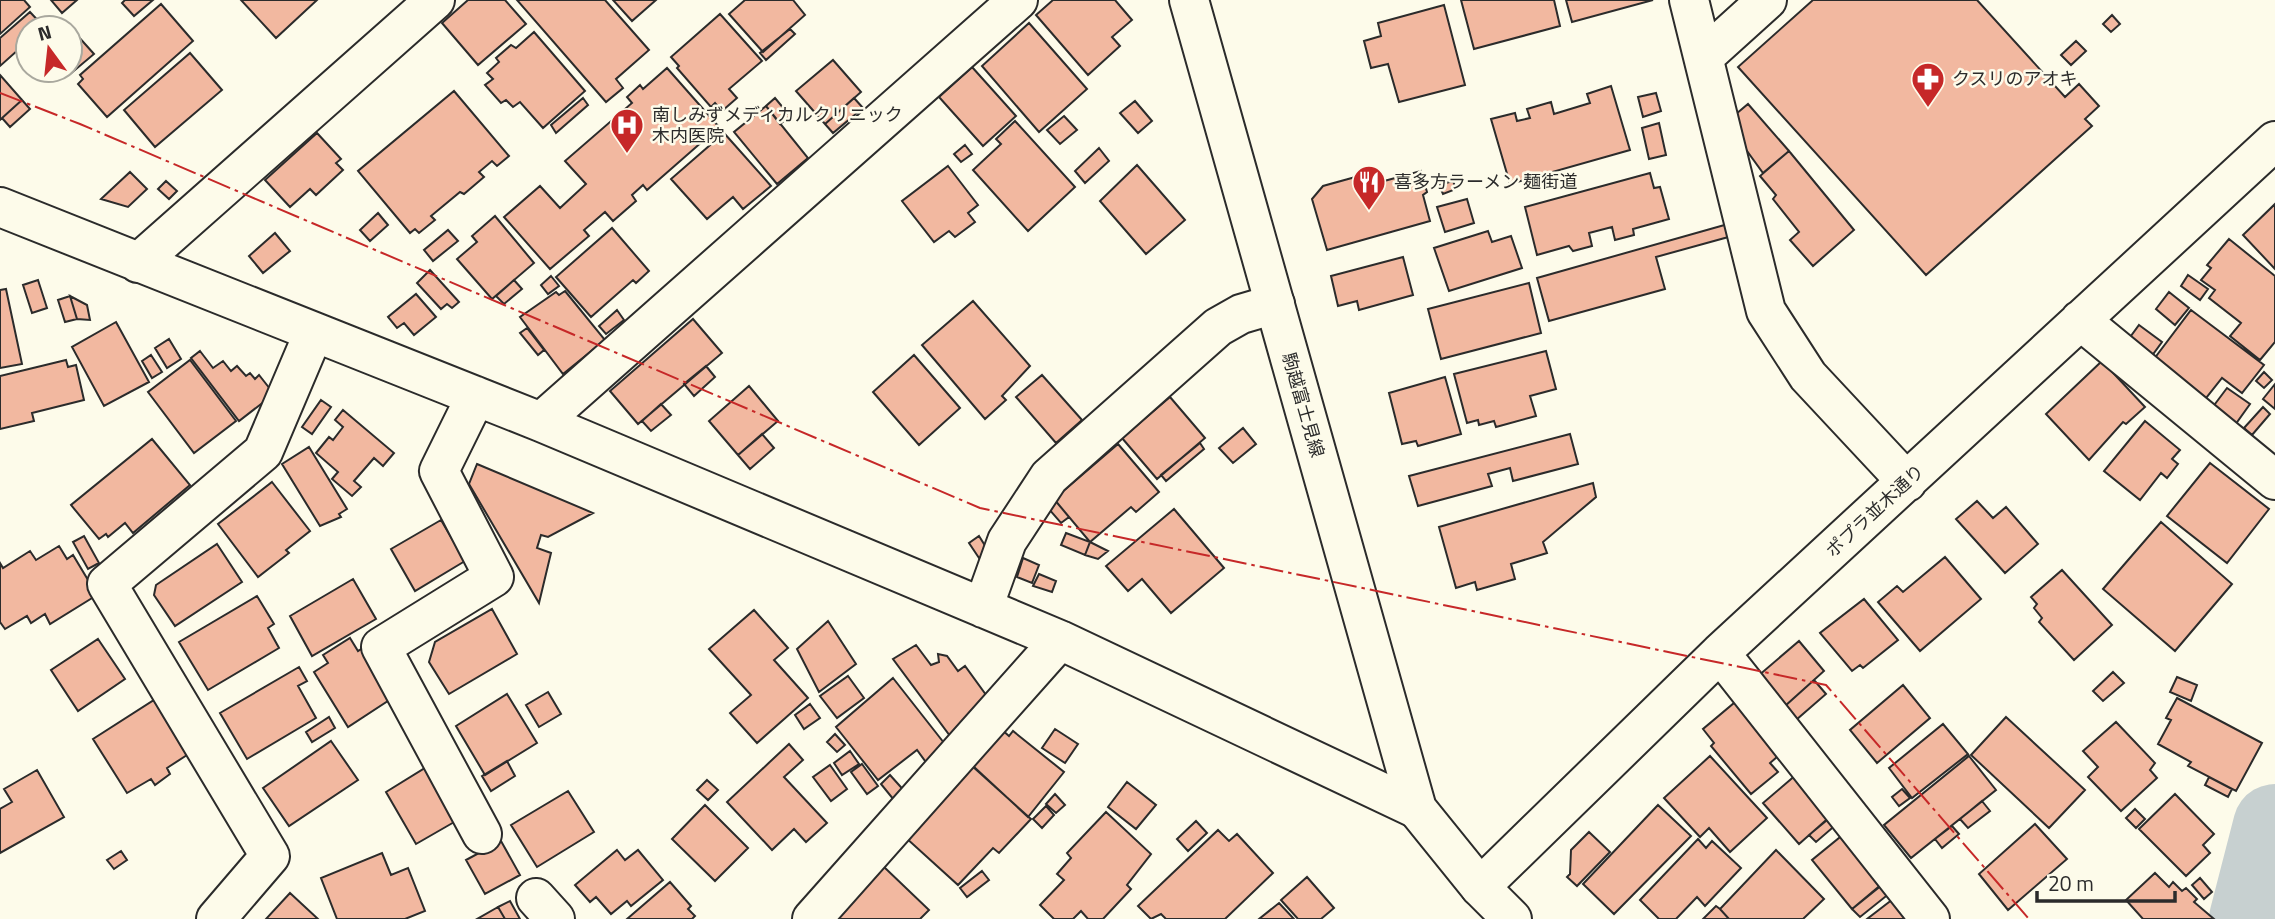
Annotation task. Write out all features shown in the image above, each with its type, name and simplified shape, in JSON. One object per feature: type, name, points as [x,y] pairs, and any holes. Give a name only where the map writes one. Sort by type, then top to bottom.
[{"type":"street","points":[[138,263],[435,0]]},
{"type":"street","points":[[541,422],[1018,0]]},
{"type":"street","name":"駒越富士見線","points":[[1189,0],[1417,809]]},
{"type":"street","points":[[1689,0],[1705,56],[1766,312],[1808,376],[1907,482]]},
{"type":"street","points":[[1705,56],[1767,0]]},
{"type":"street","name":"ポプラ並木通り","points":[[1480,887],[1720,653],[2275,141]]},
{"type":"street","points":[[0,207],[541,422],[1060,640],[1417,809],[1480,887],[1512,919]]},
{"type":"street","points":[[983,608],[1007,541],[1049,477],[1218,327],[1241,314],[1275,304]]},
{"type":"street","points":[[2080,320],[2275,480]]},
{"type":"street","points":[[216,919],[270,856],[107,584],[263,452],[314,332]]},
{"type":"street","points":[[476,396],[439,471],[494,577],[381,647],[482,834]]},
{"type":"street","points":[[812,919],[1060,640]]},
{"type":"street","points":[[1720,653],[1930,919]]},
{"type":"building","points":[[0,0],[24,0],[30,7],[22,14],[14,14],[14,21],[0,34]]},
{"type":"building","points":[[51,0],[77,0],[62,13]]},
{"type":"building","points":[[125,0],[153,0],[134,16],[122,3]]},
{"type":"building","points":[[241,0],[317,0],[276,38]]},
{"type":"building","points":[[468,0],[505,0],[526,24],[478,65],[442,23]]},
{"type":"building","points":[[517,0],[605,0],[649,50],[616,79],[623,88],[606,102]]},
{"type":"building","points":[[613,0],[656,0],[632,21]]},
{"type":"building","points":[[745,0],[793,0],[805,15],[763,52],[729,14]]},
{"type":"building","points":[[1053,0],[1115,0],[1132,20],[1112,37],[1120,46],[1088,75],[1036,15]]},
{"type":"building","points":[[1461,0],[1554,0],[1560,26],[1474,49]]},
{"type":"building","points":[[1566,0],[1653,0],[1572,22]]},
{"type":"building","points":[[1813,0],[1977,0],[2065,97],[2079,84],[2099,106],[2085,119],[2092,126],[1926,275],[1738,67]]},
{"type":"building","points":[[161,4],[193,41],[107,117],[78,84],[84,84],[84,71]]},
{"type":"building","points":[[1444,5],[1465,85],[1399,102],[1388,64],[1371,68],[1364,41],[1381,36],[1378,23]]},
{"type":"building","points":[[720,14],[762,61],[729,89],[737,98],[722,111],[715,103],[711,107],[677,68],[679,66],[671,57]]},
{"type":"building","points":[[2112,15],[2120,24],[2111,32],[2103,24]]},
{"type":"building","points":[[1029,23],[1087,89],[1039,132],[982,66]]},
{"type":"building","points":[[14,26],[14,54],[0,66],[0,38]]},
{"type":"building","points":[[790,29],[795,34],[766,60],[760,53]]},
{"type":"building","points":[[534,32],[585,91],[543,128],[520,102],[513,107],[506,100],[501,103],[485,85],[493,79],[487,73],[499,62],[496,58],[511,45],[516,48]]},
{"type":"building","points":[[2076,41],[2086,51],[2071,65],[2061,55]]},
{"type":"building","points":[[84,43],[94,54],[84,62]]},
{"type":"building","points":[[190,53],[222,90],[155,147],[124,110]]},
{"type":"building","points":[[833,60],[861,92],[825,124],[796,91]]},
{"type":"building","points":[[972,67],[1016,116],[983,146],[939,97]]},
{"type":"building","points":[[667,68],[719,127],[647,190],[643,185],[632,195],[636,201],[613,221],[605,212],[584,230],[589,236],[550,269],[504,217],[540,186],[560,208],[586,184],[565,161],[632,103],[627,97],[640,85],[643,89]]},
{"type":"building","points":[[0,75],[22,100],[0,120]]},
{"type":"building","points":[[1611,86],[1630,150],[1510,184],[1491,119],[1515,113],[1517,121],[1530,118],[1527,109],[1551,102],[1554,114],[1590,103],[1587,94]]},
{"type":"building","points":[[454,91],[509,156],[497,166],[492,161],[479,172],[484,177],[464,194],[460,192],[431,216],[435,220],[419,233],[415,229],[410,233],[358,171]]},
{"type":"building","points":[[1656,93],[1661,111],[1643,117],[1638,97]]},
{"type":"building","points":[[583,98],[588,105],[556,133],[551,125]]},
{"type":"building","points":[[775,98],[790,116],[780,124],[766,106]]},
{"type":"building","points":[[854,98],[863,108],[833,133],[825,124]]},
{"type":"building","points":[[22,100],[30,109],[10,127],[2,118]]},
{"type":"building","points":[[1135,101],[1152,121],[1138,133],[1120,113]]},
{"type":"building","points":[[1748,104],[1789,151],[1763,173],[1734,133],[1730,119]]},
{"type":"building","points":[[766,106],[808,158],[777,184],[734,132]]},
{"type":"building","points":[[1064,116],[1077,130],[1060,144],[1047,130]]},
{"type":"building","points":[[1015,121],[1075,187],[1028,231],[973,170],[1001,144],[996,139]]},
{"type":"building","points":[[1659,123],[1666,155],[1649,159],[1642,128]]},
{"type":"building","points":[[317,133],[341,159],[336,163],[343,170],[316,195],[310,189],[290,207],[265,180]]},
{"type":"building","points":[[724,133],[771,186],[743,209],[733,197],[707,219],[671,179]]},
{"type":"building","points":[[965,145],[972,154],[961,162],[954,154]]},
{"type":"building","points":[[1099,148],[1109,161],[1085,183],[1075,171]]},
{"type":"building","points":[[1789,151],[1854,230],[1813,266],[1790,240],[1799,232],[1773,199],[1776,195],[1760,176]]},
{"type":"building","points":[[1137,165],[1185,220],[1146,254],[1100,201]]},
{"type":"building","points":[[948,166],[978,205],[968,213],[975,222],[955,237],[949,231],[934,242],[902,201]]},
{"type":"building","points":[[1421,171],[1427,192],[1423,195],[1430,221],[1327,250],[1312,199],[1323,186],[1359,176],[1362,187]]},
{"type":"building","points":[[130,172],[147,189],[128,207],[101,199]]},
{"type":"building","points":[[1650,173],[1654,188],[1660,187],[1669,219],[1633,229],[1634,235],[1615,240],[1612,227],[1589,233],[1592,246],[1573,251],[1569,246],[1537,255],[1525,207]]},
{"type":"building","points":[[166,181],[177,191],[169,199],[158,189]]},
{"type":"building","points":[[1453,181],[1456,189],[1443,194],[1439,185]]},
{"type":"building","points":[[1467,199],[1474,223],[1445,232],[1437,207]]},
{"type":"building","points":[[2275,204],[2275,269],[2243,235]]},
{"type":"building","points":[[378,213],[388,225],[370,241],[360,230]]},
{"type":"building","points":[[495,216],[534,263],[492,299],[457,259],[477,242],[472,236]]},
{"type":"building","points":[[1728,224],[1732,236],[1656,257],[1665,289],[1549,321],[1537,278]]},
{"type":"building","points":[[612,228],[649,271],[636,283],[633,280],[591,317],[556,277]]},
{"type":"building","points":[[448,230],[458,241],[433,261],[424,250]]},
{"type":"building","points":[[1488,231],[1492,242],[1511,236],[1522,268],[1449,291],[1434,248]]},
{"type":"building","points":[[275,233],[290,251],[263,273],[249,256]]},
{"type":"building","points":[[2229,239],[2275,276],[2275,342],[2260,360],[2230,336],[2241,323],[2209,298],[2215,290],[2201,280],[2211,268],[2207,265]]},
{"type":"building","points":[[1403,257],[1413,295],[1359,310],[1357,301],[1338,306],[1331,276]]},
{"type":"building","points":[[430,270],[459,302],[452,308],[447,304],[441,309],[417,283]]},
{"type":"building","points":[[2188,275],[2208,289],[2200,300],[2181,286]]},
{"type":"building","points":[[551,276],[559,286],[548,294],[541,285]]},
{"type":"building","points":[[38,280],[47,308],[32,313],[23,285]]},
{"type":"building","points":[[514,280],[522,289],[504,304],[496,296]]},
{"type":"building","points":[[1529,283],[1541,333],[1441,359],[1428,309]]},
{"type":"building","points":[[6,289],[22,364],[0,368],[0,290]]},
{"type":"building","points":[[565,291],[605,340],[563,374],[520,317],[556,292],[559,295]]},
{"type":"building","points":[[2169,292],[2189,308],[2175,325],[2156,309]]},
{"type":"building","points":[[416,294],[436,317],[414,335],[404,323],[397,328],[388,317]]},
{"type":"building","points":[[70,296],[87,305],[90,320],[77,319]]},
{"type":"building","points":[[70,296],[77,319],[65,322],[58,300]]},
{"type":"building","points":[[973,301],[1030,366],[1002,396],[1006,400],[985,419],[922,345]]},
{"type":"building","points":[[617,310],[624,320],[606,334],[599,326]]},
{"type":"building","points":[[2191,310],[2264,365],[2242,393],[2222,378],[2206,398],[2154,359]]},
{"type":"building","points":[[693,319],[722,353],[638,424],[610,391]]},
{"type":"building","points":[[116,322],[149,382],[104,406],[72,347]]},
{"type":"building","points":[[2139,325],[2162,342],[2151,357],[2128,340]]},
{"type":"building","points":[[527,328],[544,350],[538,355],[520,333]]},
{"type":"building","points":[[169,339],[181,359],[167,368],[155,348]]},
{"type":"building","points":[[200,351],[213,368],[223,361],[231,371],[237,366],[246,376],[250,373],[255,379],[259,375],[274,394],[239,421],[191,358]]},
{"type":"building","points":[[1546,351],[1556,389],[1530,396],[1536,416],[1496,427],[1494,421],[1479,425],[1478,420],[1467,423],[1454,374]]},
{"type":"building","points":[[151,355],[162,372],[152,378],[142,361]]},
{"type":"building","points":[[914,355],[960,408],[919,445],[873,392]]},
{"type":"building","points":[[66,360],[68,367],[76,365],[84,400],[32,413],[34,421],[0,429],[0,376]]},
{"type":"building","points":[[190,360],[236,421],[194,453],[148,392]]},
{"type":"building","points":[[2102,361],[2145,407],[2126,424],[2123,422],[2089,460],[2046,414]]},
{"type":"building","points":[[706,366],[715,377],[694,396],[684,384]]},
{"type":"building","points":[[2264,372],[2272,380],[2264,388],[2256,381]]},
{"type":"building","points":[[1042,375],[1082,420],[1056,443],[1016,397]]},
{"type":"building","points":[[1445,377],[1461,434],[1418,446],[1416,441],[1402,444],[1389,393]]},
{"type":"building","points":[[2275,384],[2275,409],[2263,399]]},
{"type":"building","points":[[749,386],[778,421],[738,455],[709,421]]},
{"type":"building","points":[[2227,388],[2250,404],[2235,425],[2212,408]]},
{"type":"building","points":[[1170,397],[1205,438],[1157,479],[1122,438]]},
{"type":"building","points":[[321,400],[331,407],[312,434],[302,427]]},
{"type":"building","points":[[661,404],[671,415],[651,431],[642,421]]},
{"type":"building","points":[[2263,407],[2270,414],[2252,435],[2244,428]]},
{"type":"building","points":[[343,410],[394,453],[383,466],[374,458],[354,481],[361,487],[352,496],[332,479],[338,472],[316,453],[329,437],[333,440],[343,427],[335,420]]},
{"type":"building","points":[[2145,421],[2180,450],[2172,459],[2178,464],[2167,478],[2161,473],[2140,500],[2104,471]]},
{"type":"building","points":[[1243,428],[1256,444],[1233,463],[1219,448]]},
{"type":"building","points":[[762,434],[774,448],[750,469],[738,455]]},
{"type":"building","points":[[1570,434],[1578,464],[1513,481],[1510,468],[1488,474],[1492,486],[1418,506],[1409,476]]},
{"type":"building","points":[[152,439],[190,485],[133,533],[125,523],[108,537],[106,534],[99,539],[71,505]]},
{"type":"building","points":[[1200,443],[1204,449],[1166,481],[1161,475]]},
{"type":"building","points":[[1118,444],[1159,492],[1136,512],[1131,507],[1090,542],[1054,499]]},
{"type":"building","points":[[309,447],[347,509],[339,514],[341,517],[320,526],[282,464]]},
{"type":"building","points":[[2210,463],[2269,509],[2227,563],[2167,516]]},
{"type":"building","points":[[477,464],[593,513],[548,537],[541,535],[537,548],[551,553],[539,603],[469,484]]},
{"type":"building","points":[[272,482],[310,531],[286,550],[289,553],[258,577],[218,524]]},
{"type":"building","points":[[1593,483],[1596,497],[1543,542],[1547,553],[1511,564],[1515,579],[1477,590],[1475,582],[1456,588],[1439,527]]},
{"type":"building","points":[[1054,499],[1069,517],[1061,523],[1048,508]]},
{"type":"building","points":[[1977,501],[1993,518],[2006,507],[2038,544],[2005,573],[1956,519]]},
{"type":"building","points":[[1174,509],[1224,568],[1171,613],[1142,579],[1128,591],[1106,566]]},
{"type":"building","points":[[441,520],[465,561],[415,591],[391,549]]},
{"type":"building","points":[[2161,522],[2232,584],[2175,651],[2103,589]]},
{"type":"building","points":[[1066,533],[1090,542],[1085,555],[1061,545]]},
{"type":"building","points":[[84,536],[99,563],[88,569],[73,542]]},
{"type":"building","points":[[979,536],[989,552],[979,558],[969,543]]},
{"type":"building","points":[[1090,542],[1108,551],[1098,559],[1085,555]]},
{"type":"building","points":[[217,544],[242,582],[175,626],[154,595],[156,585]]},
{"type":"building","points":[[59,546],[67,559],[73,555],[97,595],[50,624],[45,614],[31,623],[27,616],[5,629],[0,622],[0,563],[3,568],[30,551],[36,560]]},
{"type":"building","points":[[1945,557],[1981,599],[1920,651],[1878,602],[1897,586],[1903,592]]},
{"type":"building","points":[[1023,558],[1039,565],[1032,583],[1017,577]]},
{"type":"building","points":[[2062,570],[2112,625],[2074,660],[2039,622],[2042,618],[2034,608],[2037,604],[2031,597]]},
{"type":"building","points":[[1039,574],[1056,581],[1052,592],[1033,586]]},
{"type":"building","points":[[353,579],[376,619],[312,656],[290,616]]},
{"type":"building","points":[[257,596],[274,624],[268,628],[279,648],[208,690],[179,642]]},
{"type":"building","points":[[1864,599],[1898,640],[1863,668],[1860,665],[1852,671],[1820,633]]},
{"type":"building","points":[[492,609],[517,654],[449,694],[429,662],[435,642]]},
{"type":"building","points":[[754,610],[788,648],[774,660],[808,698],[757,743],[730,713],[751,695],[709,649]]},
{"type":"building","points":[[828,621],[856,664],[819,692],[797,649]]},
{"type":"building","points":[[350,638],[358,651],[366,646],[397,695],[348,727],[314,672],[328,663],[323,655]]},
{"type":"building","points":[[98,639],[125,679],[78,711],[51,670]]},
{"type":"building","points":[[1799,641],[1824,671],[1785,706],[1758,676]]},
{"type":"building","points":[[916,645],[931,665],[939,662],[938,654],[947,656],[958,671],[965,666],[989,699],[956,744],[893,659]]},
{"type":"building","points":[[299,667],[307,681],[298,686],[316,718],[247,759],[220,713]]},
{"type":"building","points":[[2113,672],[2124,683],[2103,701],[2093,691]]},
{"type":"building","points":[[848,676],[864,698],[837,718],[820,696]]},
{"type":"building","points":[[2177,677],[2197,685],[2191,701],[2170,692]]},
{"type":"building","points":[[893,678],[948,748],[928,765],[917,750],[878,780],[836,727]]},
{"type":"building","points":[[1814,680],[1826,694],[1796,720],[1785,706]]},
{"type":"building","points":[[1903,685],[1930,718],[1877,763],[1850,730]]},
{"type":"building","points":[[548,692],[561,714],[539,727],[526,705]]},
{"type":"building","points":[[507,694],[537,743],[485,775],[456,726]]},
{"type":"building","points":[[1740,698],[1785,750],[1770,763],[1778,772],[1751,794],[1711,746],[1714,743],[1703,729]]},
{"type":"building","points":[[2177,698],[2262,743],[2236,791],[2188,766],[2191,762],[2158,744],[2171,720],[2166,718]]},
{"type":"building","points":[[154,700],[187,755],[167,768],[170,774],[155,785],[151,779],[127,793],[93,739]]},
{"type":"building","points":[[810,704],[820,718],[804,729],[795,715]]},
{"type":"building","points":[[329,717],[335,728],[312,742],[306,732]]},
{"type":"building","points":[[2006,717],[2085,790],[2049,828],[1971,755]]},
{"type":"building","points":[[2116,722],[2155,763],[2150,770],[2157,778],[2121,811],[2088,777],[2098,767],[2083,751]]},
{"type":"building","points":[[1943,724],[1968,754],[1912,798],[1889,768]]},
{"type":"building","points":[[1001,729],[1009,736],[1013,731],[1064,772],[1028,817],[973,766]]},
{"type":"building","points":[[1055,729],[1078,744],[1065,763],[1042,748]]},
{"type":"building","points":[[835,734],[845,745],[837,752],[827,742]]},
{"type":"building","points":[[331,741],[358,780],[289,826],[263,788]]},
{"type":"building","points":[[789,744],[803,760],[784,777],[827,823],[806,842],[794,829],[772,850],[727,802]]},
{"type":"building","points":[[850,751],[859,764],[842,775],[834,763]]},
{"type":"building","points":[[1710,756],[1767,818],[1730,852],[1709,828],[1700,837],[1664,798]]},
{"type":"building","points":[[1969,756],[1996,790],[1911,858],[1884,825]]},
{"type":"building","points":[[507,761],[515,776],[491,791],[482,776]]},
{"type":"building","points":[[862,764],[878,786],[867,794],[851,772]]},
{"type":"building","points":[[830,765],[847,789],[831,801],[813,777]]},
{"type":"building","points":[[971,765],[1031,819],[999,853],[993,848],[958,885],[905,837]]},
{"type":"building","points":[[425,768],[456,821],[416,844],[386,792]]},
{"type":"building","points":[[37,770],[64,817],[0,853],[0,809],[12,802],[4,789]]},
{"type":"building","points":[[1797,774],[1833,814],[1799,844],[1763,803]]},
{"type":"building","points":[[890,775],[908,795],[898,805],[881,784]]},
{"type":"building","points":[[2209,777],[2232,789],[2228,797],[2205,785]]},
{"type":"building","points":[[707,780],[718,790],[708,800],[697,790]]},
{"type":"building","points":[[1127,782],[1156,805],[1136,829],[1108,807]]},
{"type":"building","points":[[1902,789],[1910,798],[1899,806],[1892,797]]},
{"type":"building","points":[[568,791],[594,832],[537,867],[511,825]]},
{"type":"building","points":[[1055,794],[1065,805],[1056,813],[1046,804]]},
{"type":"building","points":[[2175,794],[2214,834],[2203,845],[2210,853],[2186,876],[2139,829]]},
{"type":"building","points":[[1982,801],[1990,811],[1968,828],[1960,819]]},
{"type":"building","points":[[705,805],[748,848],[715,881],[672,839]]},
{"type":"building","points":[[1658,805],[1691,836],[1614,914],[1583,884]]},
{"type":"building","points":[[1046,806],[1054,815],[1042,828],[1033,819]]},
{"type":"building","points":[[2135,809],[2145,819],[2136,828],[2126,818]]},
{"type":"building","points":[[1106,812],[1151,854],[1127,885],[1131,889],[1103,919],[1088,919],[1081,911],[1073,919],[1054,919],[1040,905],[1064,880],[1057,874],[1071,858],[1067,853]]},
{"type":"building","points":[[1832,816],[1838,823],[1816,842],[1809,835]]},
{"type":"building","points":[[1196,821],[1207,833],[1188,851],[1177,839]]},
{"type":"building","points":[[2035,824],[2067,859],[2008,910],[1979,874]]},
{"type":"building","points":[[1952,826],[1959,834],[1942,848],[1935,839]]},
{"type":"building","points":[[1850,829],[1888,880],[1852,909],[1812,860]]},
{"type":"building","points":[[1218,830],[1229,841],[1237,834],[1273,873],[1225,919],[1166,919],[1161,914],[1151,919],[1138,906]]},
{"type":"building","points":[[1589,832],[1610,852],[1577,886],[1567,877],[1570,874],[1571,850]]},
{"type":"building","points":[[1698,839],[1706,848],[1712,841],[1741,868],[1705,906],[1697,897],[1676,919],[1659,919],[1640,900]]},
{"type":"building","points":[[501,841],[520,875],[485,894],[466,860]]},
{"type":"building","points":[[617,850],[625,860],[638,850],[663,880],[631,906],[627,901],[611,914],[596,897],[590,902],[575,885]]},
{"type":"building","points":[[1776,850],[1824,899],[1803,919],[1729,919],[1720,909]]},
{"type":"building","points":[[121,851],[127,860],[114,869],[107,860]]},
{"type":"building","points":[[382,853],[391,875],[408,868],[425,911],[405,919],[337,919],[321,878]]},
{"type":"building","points":[[883,866],[929,910],[920,919],[833,919]]},
{"type":"building","points":[[982,871],[989,880],[967,897],[960,888]]},
{"type":"building","points":[[2155,873],[2169,887],[2173,882],[2182,891],[2186,888],[2197,899],[2194,902],[2214,919],[2143,919],[2126,900]]},
{"type":"building","points":[[1307,877],[1334,908],[1321,919],[1298,919],[1281,900]]},
{"type":"building","points":[[2200,878],[2212,892],[2204,899],[2192,885]]},
{"type":"building","points":[[670,882],[691,906],[688,909],[695,916],[692,919],[627,919]]},
{"type":"building","points":[[1882,884],[1890,893],[1860,917],[1852,909]]},
{"type":"building","points":[[290,893],[318,919],[266,919]]},
{"type":"building","points":[[1893,899],[1913,919],[1867,919]]},
{"type":"building","points":[[510,901],[520,919],[505,919],[498,907]]},
{"type":"building","points":[[1279,903],[1294,919],[1259,919]]},
{"type":"building","points":[[1716,906],[1729,919],[1703,919]]},
{"type":"building","points":[[498,907],[505,919],[477,919]]},
{"type":"waterway","points":[[2251,919],[2275,826]]},
{"type":"power","points":[[0,93],[80,124],[980,508],[1826,685],[2029,919]]},
{"type":"place","name":"クスリのアオキ","points":[[1928,109]]},
{"type":"place","name":"南しみずメディカルクリニック 木内医院","points":[[627,155]]},
{"type":"place","name":"喜多方ラーメン 麺街道","points":[[1369,212]]}]
